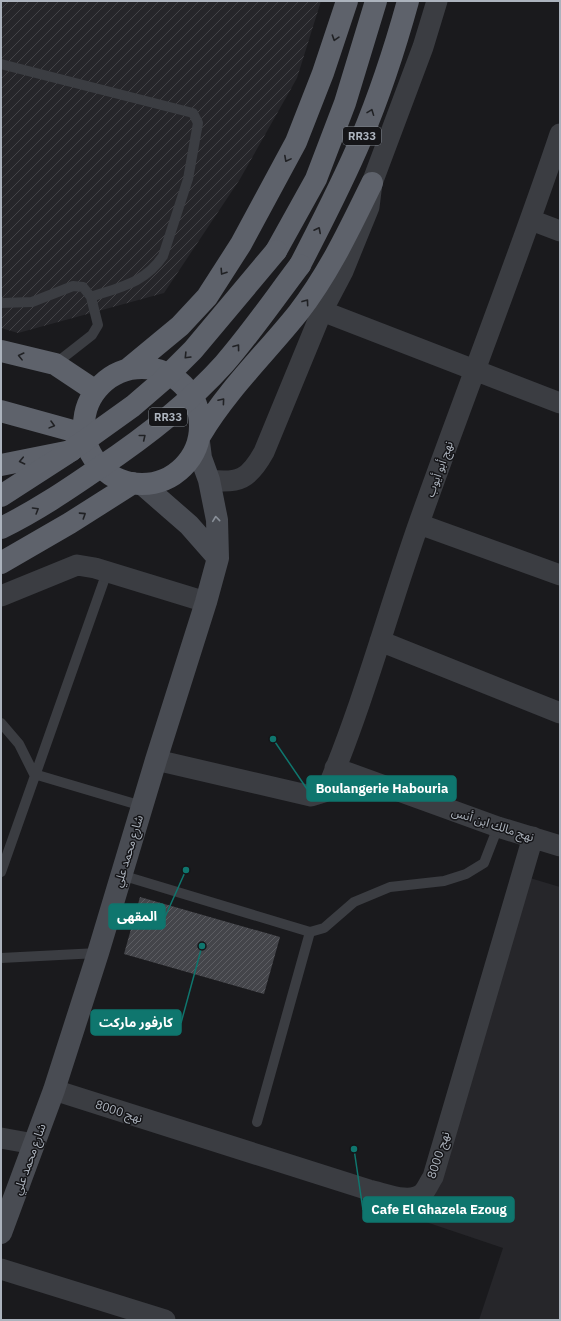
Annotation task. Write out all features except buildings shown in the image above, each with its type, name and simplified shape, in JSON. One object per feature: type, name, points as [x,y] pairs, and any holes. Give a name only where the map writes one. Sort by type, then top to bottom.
[{"type":"highway","points":[[128,369],[180,326],[207,297],[241,244],[296,142],[323,73],[346,1]]},
{"type":"highway","name":"RR33","points":[[1,496],[72,450],[133,406],[162,382],[193,350],[276,251],[316,179],[345,103],[376,1]]},
{"type":"highway","name":"RR33","points":[[1,528],[35,512],[132,446],[175,412],[224,364],[300,265],[331,204],[361,139],[394,53],[408,1]]},
{"type":"highway","points":[[200,438],[200,417],[196,402],[183,384],[175,377],[160,370],[144,367],[128,369],[113,375],[94,390],[84,420],[86,441],[95,460],[106,471],[118,479],[137,484],[161,481],[177,473],[191,459],[200,438],[216,409],[298,313],[324,278],[372,183]]},
{"type":"highway","points":[[1,351],[55,364],[94,390]]},
{"type":"highway","points":[[1,411],[86,441]]},
{"type":"highway","points":[[1,465],[86,441]]},
{"type":"highway","points":[[1,563],[137,484]]},
{"type":"main road","name":"شارع محمد علي","points":[[3,1221],[54,1090],[98,953],[156,760],[206,602],[218,558],[217,520],[209,480],[201,458],[200,438]]},
{"type":"main road","points":[[137,484],[189,525],[218,558]]},
{"type":"street","points":[[209,480],[225,482],[241,479],[255,469],[264,452],[322,311],[343,271],[369,207],[372,183],[423,47],[437,1]]},
{"type":"street","name":"نهج أبو أيوب","points":[[156,760],[311,796],[324,792],[328,787],[380,641],[419,524],[531,220],[560,134]]},
{"type":"street","points":[[531,220],[560,231]]},
{"type":"street","points":[[322,311],[560,403]]},
{"type":"street","points":[[419,524],[560,575]]},
{"type":"street","points":[[1,596],[77,565],[95,568],[206,602]]},
{"type":"street","points":[[380,641],[560,713]]},
{"type":"street","name":"نهج مالك ابن أنس","points":[[336,768],[498,828],[560,846]]},
{"type":"street","name":"نهج 8000","points":[[54,1090],[369,1190],[399,1197],[415,1198],[423,1192],[433,1176],[533,837]]},
{"type":"street","points":[[1,1138],[34,1144]]},
{"type":"street","points":[[1,1270],[165,1320]]},
{"type":"lane","points":[[1,64],[194,113],[198,123],[188,179],[163,256],[141,279],[91,297]]},
{"type":"lane","points":[[1,303],[32,302],[73,286],[83,287],[91,297],[98,325],[92,335],[55,364]]},
{"type":"lane","points":[[1,872],[34,774],[107,572]]},
{"type":"lane","points":[[1,723],[19,744],[34,774],[142,806]]},
{"type":"lane","points":[[121,875],[310,932],[324,928],[354,902],[390,887],[444,881],[466,874],[484,863],[498,828]]},
{"type":"lane","points":[[257,1122],[310,932]]},
{"type":"lane","points":[[1,958],[98,953]]},
{"type":"shaded area","points":[[1,1],[321,1],[297,78],[240,179],[164,293],[18,333],[1,328]]},
{"type":"shaded area","points":[[530,878],[560,887],[560,1320],[479,1320],[503,1248],[423,1221]]},
{"type":"place","name":"Boulangerie Habouria","points":[[273,739]]},
{"type":"place","name":"المقهى","points":[[186,870]]},
{"type":"place","name":"كارفور ماركت","points":[[202,946]]},
{"type":"place","name":"Cafe El Ghazela Ezoug","points":[[354,1149]]}]
